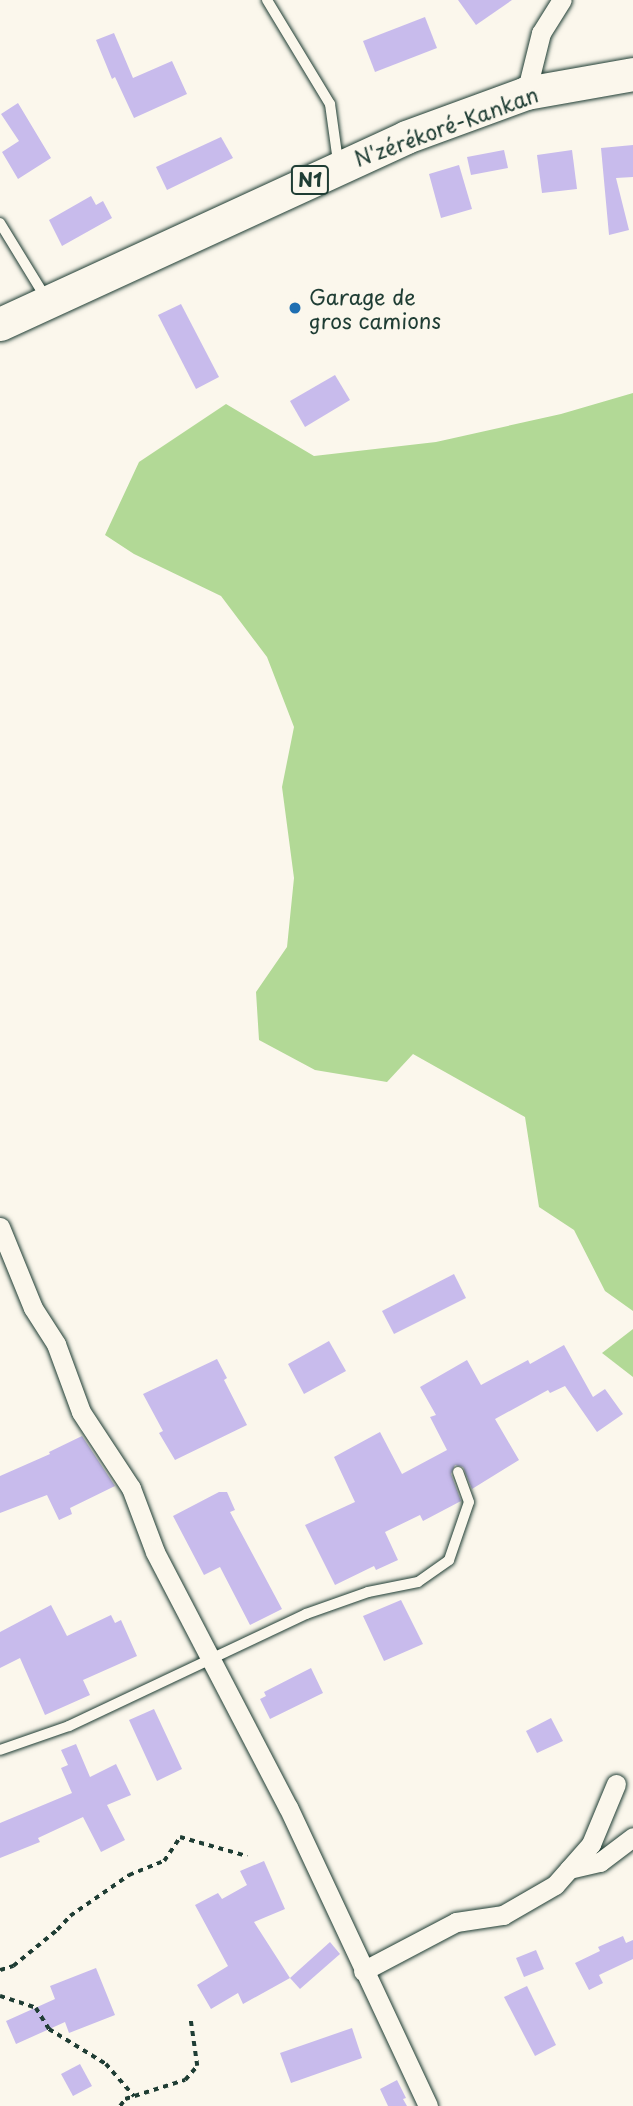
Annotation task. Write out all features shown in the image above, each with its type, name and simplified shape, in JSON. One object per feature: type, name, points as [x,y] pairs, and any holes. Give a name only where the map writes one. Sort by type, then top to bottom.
[{"type":"highway","name":"N'zérékoré-Kankan","points":[[0,324],[339,166],[526,93],[633,74]]},
{"type":"street","points":[[526,93],[541,33],[562,0]]},
{"type":"street","points":[[0,1227],[33,1308],[56,1344],[80,1412],[131,1488],[155,1552],[288,1807],[428,2106]]},
{"type":"street","points":[[363,1971],[456,1922],[503,1915],[555,1885],[591,1844],[616,1784]]},
{"type":"street","points":[[569,1869],[600,1862],[633,1837]]},
{"type":"lane","points":[[267,0],[330,104],[339,166]]},
{"type":"lane","points":[[0,223],[48,302]]},
{"type":"lane","points":[[0,1750],[69,1726],[319,1610],[368,1592],[418,1582],[449,1560],[469,1502],[458,1472]]},
{"type":"path","points":[[0,1970],[13,1966],[70,1916],[129,1875],[164,1861],[180,1837],[247,1856]]},
{"type":"path","points":[[0,1996],[36,2008],[50,2029],[106,2063],[134,2096]]},
{"type":"path","points":[[120,2106],[125,2099],[185,2080],[197,2066],[190,2017]]},
{"type":"green space","points":[[633,393],[633,1311],[605,1291],[574,1230],[539,1207],[525,1117],[413,1054],[387,1082],[315,1070],[259,1040],[256,992],[287,947],[294,878],[282,787],[294,727],[267,657],[221,596],[134,554],[105,535],[139,462],[226,404],[314,456],[436,442],[561,414]]},
{"type":"green space","points":[[633,1329],[633,1377],[602,1353]]},
{"type":"building","points":[[458,0],[512,0],[476,25]]},
{"type":"building","points":[[425,17],[437,48],[375,72],[363,41]]},
{"type":"building","points":[[114,33],[133,78],[172,61],[187,94],[134,118],[115,77],[112,79],[96,40]]},
{"type":"building","points":[[18,103],[51,158],[18,179],[2,152],[19,141],[1,114]]},
{"type":"building","points":[[221,137],[233,158],[167,190],[156,167]]},
{"type":"building","points":[[633,145],[633,177],[616,178],[629,230],[609,235],[601,148]]},
{"type":"building","points":[[504,150],[508,168],[471,175],[467,157]]},
{"type":"building","points":[[572,150],[577,189],[542,193],[537,155]]},
{"type":"building","points":[[459,165],[472,209],[441,218],[429,174]]},
{"type":"building","points":[[91,196],[96,205],[103,201],[112,218],[62,246],[49,220]]},
{"type":"building","points":[[181,304],[219,377],[196,389],[158,315]]},
{"type":"building","points":[[335,375],[350,400],[305,427],[290,401]]},
{"type":"building","points":[[454,1274],[466,1298],[394,1334],[382,1311]]},
{"type":"building","points":[[329,1341],[346,1371],[304,1394],[288,1364]]},
{"type":"building","points":[[564,1345],[593,1397],[605,1389],[623,1414],[597,1432],[565,1386],[550,1393],[548,1390],[495,1419],[519,1460],[472,1489],[463,1467],[455,1465],[451,1474],[461,1501],[423,1521],[420,1515],[385,1532],[398,1560],[376,1570],[374,1566],[335,1585],[305,1525],[355,1502],[334,1457],[380,1432],[402,1474],[447,1450],[430,1417],[436,1415],[420,1387],[467,1360],[481,1385],[528,1360],[530,1364]]},
{"type":"building","points":[[217,1359],[227,1378],[224,1380],[247,1425],[175,1460],[159,1433],[163,1431],[143,1394]]},
{"type":"building","points":[[82,1436],[115,1486],[70,1508],[72,1514],[59,1520],[47,1495],[0,1513],[0,1476],[50,1454],[49,1452]]},
{"type":"building","points":[[219,1492],[227,1492],[235,1510],[230,1512],[282,1609],[250,1625],[220,1567],[204,1575],[173,1516]]},
{"type":"building","points":[[401,1600],[423,1644],[384,1661],[363,1616]]},
{"type":"building","points":[[51,1605],[67,1636],[111,1615],[115,1623],[121,1620],[137,1656],[83,1680],[90,1695],[45,1715],[20,1658],[0,1668],[0,1632]]},
{"type":"building","points":[[311,1668],[323,1693],[270,1719],[260,1699],[266,1696],[264,1692]]},
{"type":"building","points":[[154,1709],[182,1769],[157,1781],[129,1720]]},
{"type":"building","points":[[551,1718],[563,1741],[537,1753],[526,1731]]},
{"type":"building","points":[[76,1744],[90,1777],[116,1764],[131,1795],[107,1805],[125,1840],[101,1852],[83,1817],[38,1838],[40,1842],[0,1858],[0,1823],[72,1793],[61,1768],[68,1765],[61,1750]]},
{"type":"building","points":[[264,1861],[285,1909],[254,1922],[290,1978],[243,2004],[238,1993],[211,2009],[197,1985],[228,1966],[195,1905],[218,1893],[222,1899],[247,1885],[240,1871]]},
{"type":"building","points":[[623,1936],[626,1943],[633,1940],[633,1959],[599,1975],[603,1983],[589,1990],[575,1963],[600,1951],[598,1947]]},
{"type":"building","points":[[330,1942],[340,1954],[300,1989],[290,1978]]},
{"type":"building","points":[[536,1950],[544,1969],[524,1977],[516,1958]]},
{"type":"building","points":[[96,1968],[115,2015],[69,2033],[65,2022],[16,2044],[6,2021],[55,1999],[50,1986]]},
{"type":"building","points":[[527,1986],[556,2045],[535,2056],[504,1997]]},
{"type":"building","points":[[352,2028],[362,2058],[291,2083],[280,2053]]},
{"type":"building","points":[[80,2064],[92,2086],[73,2096],[61,2074]]},
{"type":"building","points":[[397,2080],[407,2106],[388,2106],[380,2089]]},
{"type":"place","name":"Garage de gros camions","points":[[295,308]]}]
